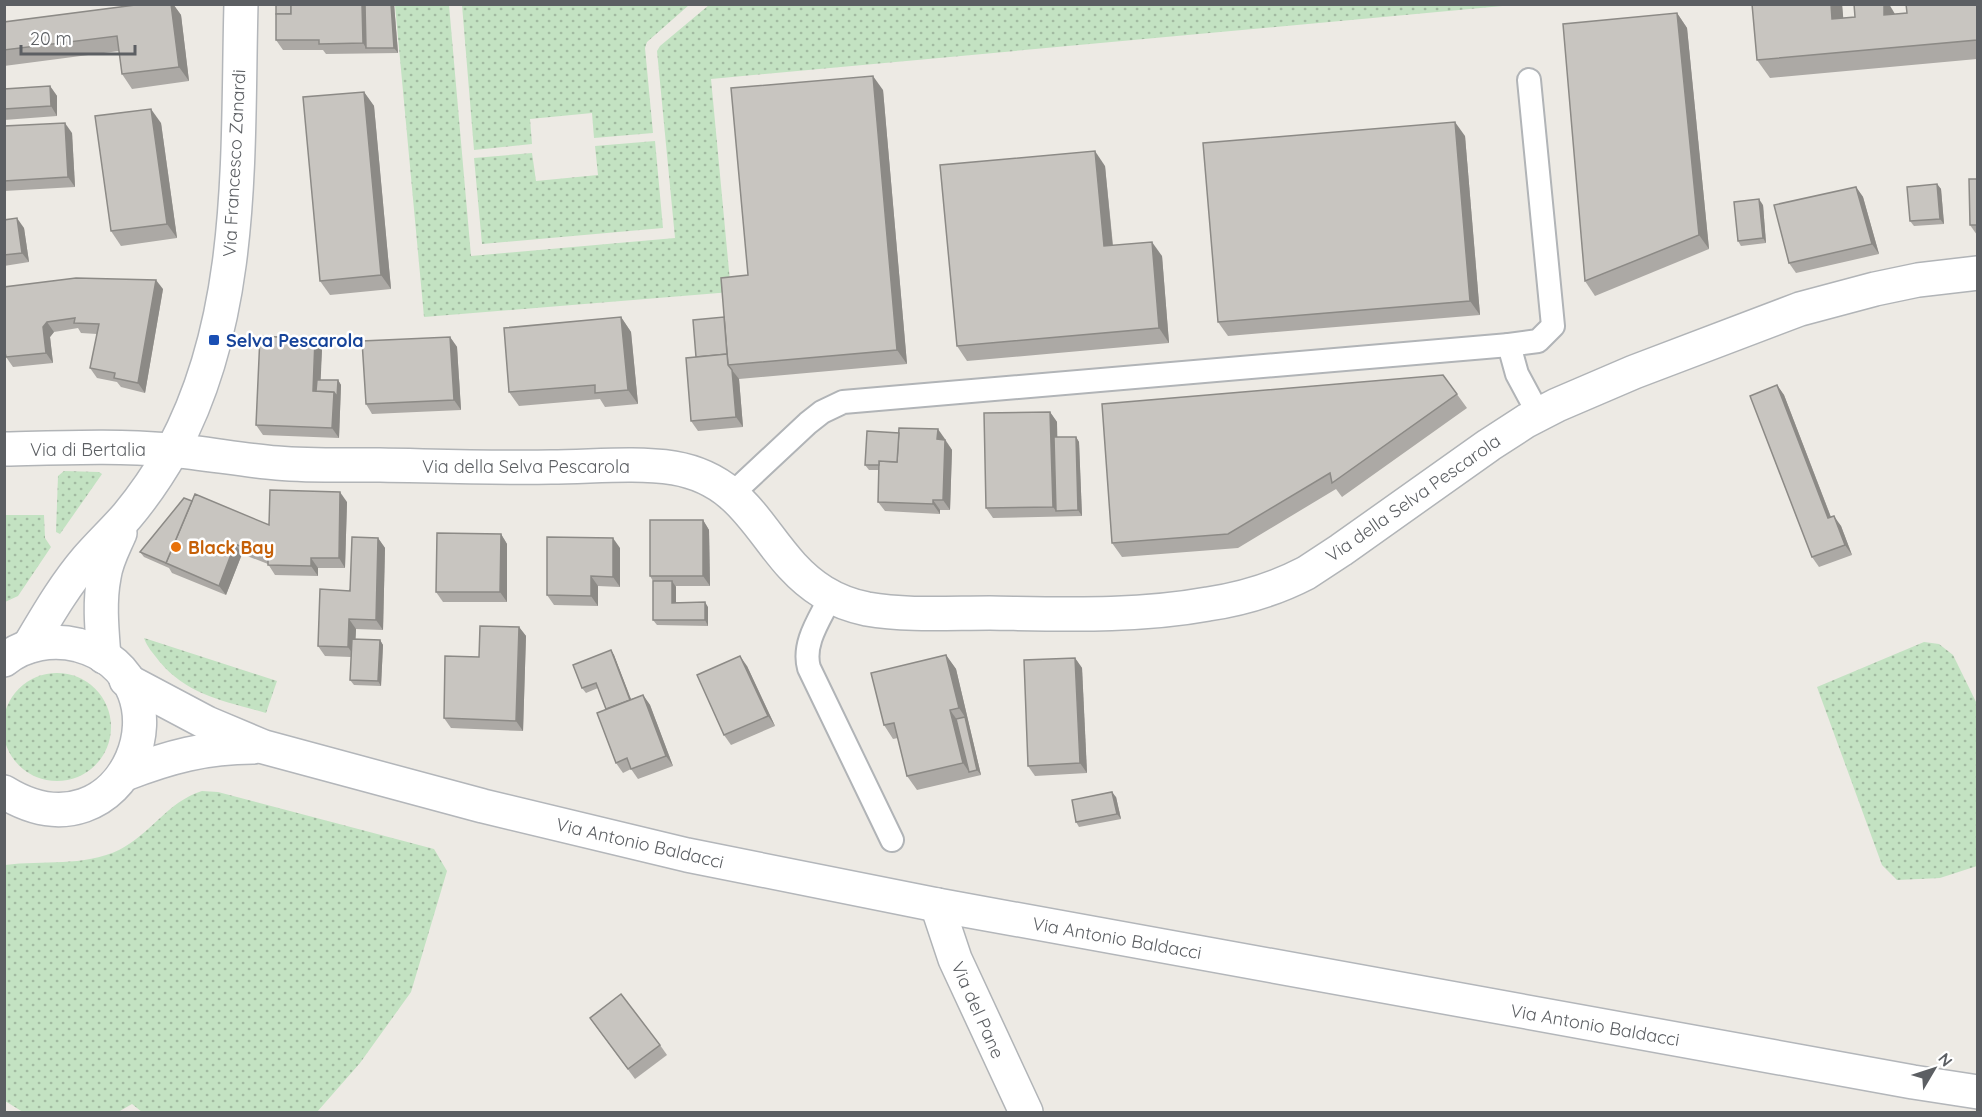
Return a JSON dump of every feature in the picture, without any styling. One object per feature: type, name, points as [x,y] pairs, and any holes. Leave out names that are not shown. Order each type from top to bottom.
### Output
[{"type":"street","name":"Via Francesco Zanardi","points":[[15,650],[73,576],[129,514],[172,450],[202,386],[225,288],[235,198],[241,4]]},
{"type":"street","name":"Via della Selva Pescarola","points":[[172,450],[281,464],[489,467],[661,466],[693,473],[732,494],[757,520],[799,573],[820,591],[850,605],[901,613],[1044,614],[1178,609],[1242,597],[1275,587],[1306,573],[1489,445],[1539,415],[1634,372],[1800,309],[1918,280],[1977,273]]},
{"type":"street","name":"Via di Bertalia","points":[[4,449],[172,450]]},
{"type":"street","name":"Via Francesco Zanardi","points":[[104,657],[102,622],[104,577],[112,550],[129,514]]},
{"type":"street","points":[[4,792],[19,811],[51,810],[84,805],[100,797],[125,774],[136,750],[140,724],[138,707],[126,680],[104,657],[87,648],[68,643],[49,642],[15,650]]},
{"type":"street","name":"Via Antonio Baldacci","points":[[126,680],[207,723],[264,747],[587,832],[784,875],[937,905],[1877,1076],[1977,1092]]},
{"type":"street","name":"Via Antonio Baldacci","points":[[125,774],[163,759],[204,750],[264,747]]},
{"type":"street","name":"Via del Pane","points":[[937,905],[959,969],[1026,1113]]},
{"type":"lane","points":[[732,494],[808,423],[822,412],[843,402],[1538,341],[1553,326],[1529,80]]},
{"type":"lane","points":[[1509,345],[1517,374],[1539,415]]},
{"type":"lane","points":[[831,597],[808,644],[806,659],[892,840]]},
{"type":"green space","points":[[395,5],[449,5],[471,256],[675,238],[657,51],[709,5],[1513,5],[711,79],[731,292],[424,317]]},
{"type":"green space","points":[[462,5],[689,5],[647,42],[645,48],[653,133],[594,138],[592,113],[530,119],[532,144],[474,150]]},
{"type":"green space","points":[[655,141],[663,228],[482,244],[474,158],[532,153],[536,181],[598,175],[595,146]]},
{"type":"green space","points":[[64,471],[102,474],[60,534],[56,532],[58,476]]},
{"type":"green space","points":[[5,515],[44,515],[45,538],[51,547],[18,596],[5,602]]},
{"type":"green space","points":[[144,638],[277,681],[266,713],[222,701],[195,690],[170,673],[148,647]]},
{"type":"green space","points":[[1924,642],[1939,644],[1953,655],[1977,704],[1977,866],[1940,878],[1897,880],[1882,865],[1817,687]]},
{"type":"green space","points":[[57,673],[78,677],[95,689],[107,706],[111,727],[107,748],[95,765],[78,777],[57,781],[36,777],[19,765],[7,748],[3,727],[7,706],[19,689],[36,677]]},
{"type":"green space","points":[[202,791],[218,792],[434,849],[447,871],[411,992],[360,1063],[317,1112],[142,1112],[132,1104],[118,1112],[23,1112],[5,1101],[5,865],[77,861],[119,850],[141,836],[169,810]]},
{"type":"building","points":[[143,4],[171,4],[179,67],[122,74],[117,36],[4,50],[4,22]]},
{"type":"building","points":[[276,4],[291,4],[291,14],[276,14]]},
{"type":"building","points":[[291,4],[362,4],[363,43],[319,44],[319,40],[276,40],[276,14],[291,14]]},
{"type":"building","points":[[365,4],[391,4],[394,48],[366,48]]},
{"type":"building","points":[[1752,4],[1831,4],[1832,19],[1855,17],[1854,4],[1884,4],[1884,15],[1907,13],[1906,4],[1977,4],[1977,40],[1757,60]]},
{"type":"building","points":[[1677,13],[1699,235],[1585,281],[1563,24]]},
{"type":"building","points":[[873,76],[897,350],[728,365],[721,278],[748,275],[731,88]]},
{"type":"building","points":[[50,86],[51,106],[4,109],[4,89]]},
{"type":"building","points":[[364,92],[381,275],[320,281],[303,97]]},
{"type":"building","points":[[151,109],[167,224],[111,231],[95,116]]},
{"type":"building","points":[[1455,122],[1470,301],[1218,322],[1203,143]]},
{"type":"building","points":[[65,123],[68,177],[4,181],[4,126]]},
{"type":"building","points":[[1095,151],[1104,246],[1152,242],[1159,328],[957,346],[940,165]]},
{"type":"building","points":[[1969,179],[1977,179],[1977,225],[1970,225]]},
{"type":"building","points":[[1937,184],[1940,219],[1910,221],[1907,187]]},
{"type":"building","points":[[1856,187],[1872,244],[1789,263],[1774,205]]},
{"type":"building","points":[[1759,199],[1763,238],[1738,241],[1734,202]]},
{"type":"building","points":[[17,218],[22,253],[4,255],[4,220]]},
{"type":"building","points":[[76,278],[156,280],[138,383],[114,378],[115,373],[90,368],[99,324],[74,323],[75,318],[47,322],[43,327],[46,353],[6,357],[4,287]]},
{"type":"building","points":[[621,317],[628,390],[595,393],[595,385],[509,392],[504,328]]},
{"type":"building","points":[[724,317],[727,354],[696,357],[693,320]]},
{"type":"building","points":[[260,336],[315,339],[313,391],[334,392],[332,428],[256,425]]},
{"type":"building","points":[[450,337],[454,400],[366,404],[362,341]]},
{"type":"building","points":[[727,354],[728,365],[732,370],[736,417],[691,421],[686,358]]},
{"type":"building","points":[[1443,375],[1457,394],[1332,483],[1330,473],[1228,534],[1112,543],[1102,404]]},
{"type":"building","points":[[317,380],[338,380],[337,397],[334,392],[316,391]]},
{"type":"building","points":[[1777,385],[1828,518],[1834,516],[1845,545],[1812,557],[1750,396]]},
{"type":"building","points":[[1050,412],[1053,507],[986,508],[984,413]]},
{"type":"building","points":[[899,428],[938,429],[937,439],[945,440],[943,500],[933,500],[933,504],[878,502],[879,461],[897,462]]},
{"type":"building","points":[[867,431],[899,433],[897,462],[879,461],[879,465],[865,465]]},
{"type":"building","points":[[1054,437],[1076,437],[1078,510],[1056,511]]},
{"type":"building","points":[[270,490],[340,492],[339,558],[311,558],[311,566],[268,565],[268,557],[235,544],[219,586],[166,563],[195,494],[269,525]]},
{"type":"building","points":[[184,498],[192,501],[166,563],[140,552]]},
{"type":"building","points":[[650,520],[703,520],[703,576],[650,576]]},
{"type":"building","points":[[437,533],[501,534],[500,592],[436,592]]},
{"type":"building","points":[[352,537],[378,538],[376,620],[349,619],[348,647],[318,646],[320,589],[350,591]]},
{"type":"building","points":[[547,537],[613,538],[613,577],[591,576],[591,596],[547,595]]},
{"type":"building","points":[[653,581],[672,581],[672,603],[705,602],[705,620],[653,620]]},
{"type":"building","points":[[480,626],[519,627],[516,721],[444,718],[445,656],[479,657]]},
{"type":"building","points":[[352,639],[380,640],[378,681],[350,680]]},
{"type":"building","points":[[611,650],[630,700],[606,709],[596,683],[582,688],[573,665]]},
{"type":"building","points":[[946,655],[959,708],[950,710],[963,763],[907,776],[894,723],[884,725],[871,673]]},
{"type":"building","points":[[740,656],[768,716],[724,735],[697,675]]},
{"type":"building","points":[[1075,658],[1080,763],[1028,766],[1024,660]]},
{"type":"building","points":[[643,695],[666,756],[631,769],[627,758],[616,763],[597,713]]},
{"type":"building","points":[[965,717],[977,770],[969,772],[956,719]]},
{"type":"building","points":[[1112,792],[1117,814],[1076,822],[1072,800]]},
{"type":"building","points":[[621,994],[660,1045],[628,1069],[590,1018]]},
{"type":"place","name":"Selva Pescarola","points":[[214,340]]},
{"type":"place","name":"Black Bay","points":[[176,547]]}]
